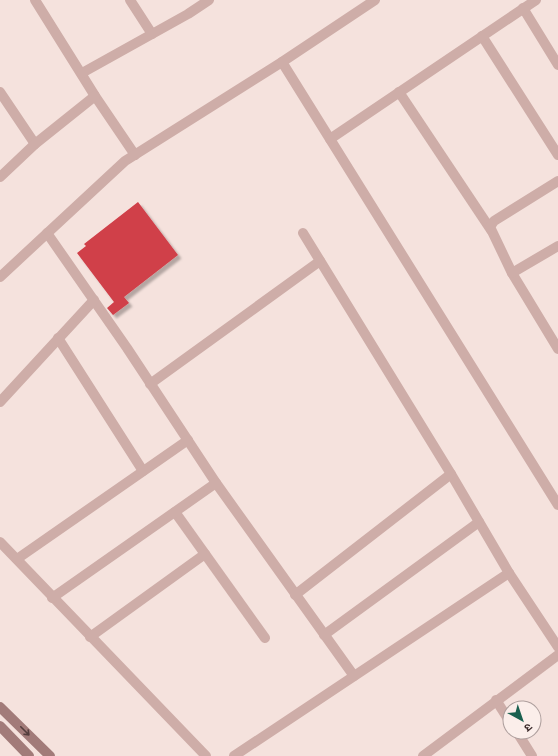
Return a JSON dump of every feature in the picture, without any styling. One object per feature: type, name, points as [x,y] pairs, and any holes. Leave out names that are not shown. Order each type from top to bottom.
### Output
[{"type":"street","points":[[35,0],[82,73],[94,96],[135,155]]},
{"type":"street","points":[[130,0],[152,34]]},
{"type":"street","points":[[82,73],[210,0]]},
{"type":"street","points":[[0,278],[125,161],[282,62],[375,0]]},
{"type":"street","points":[[330,139],[536,0]]},
{"type":"street","points":[[523,8],[558,65]]},
{"type":"street","points":[[482,36],[558,155]]},
{"type":"street","points":[[282,62],[558,505]]},
{"type":"street","points":[[0,92],[35,144]]},
{"type":"street","points":[[399,92],[491,230],[512,273],[558,349]]},
{"type":"street","points":[[0,177],[35,144],[94,96]]},
{"type":"street","points":[[491,230],[490,227],[494,222],[558,182]]},
{"type":"street","points":[[47,233],[94,300],[216,484],[354,676]]},
{"type":"street","points":[[303,233],[451,474],[509,573],[558,647]]},
{"type":"street","points":[[512,273],[558,246]]},
{"type":"street","points":[[150,384],[320,261]]},
{"type":"street","points":[[0,402],[94,300]]},
{"type":"street","points":[[58,338],[143,471]]},
{"type":"street","points":[[17,559],[188,440]]},
{"type":"street","points":[[295,595],[451,474]]},
{"type":"street","points":[[52,598],[216,484]]},
{"type":"street","points":[[175,512],[265,638]]},
{"type":"street","points":[[324,634],[480,522]]},
{"type":"street","points":[[0,542],[52,598],[206,756]]},
{"type":"street","points":[[90,637],[205,554]]},
{"type":"street","points":[[234,756],[509,573]]},
{"type":"street","points":[[423,756],[558,655]]},
{"type":"street","points":[[496,700],[502,709]]},
{"type":"street","points":[[0,707],[50,756]]},
{"type":"street","points":[[0,726],[30,756]]},
{"type":"street","points":[[522,740],[532,756]]},
{"type":"building","points":[[138,202],[178,255],[124,297],[129,303],[113,315],[107,308],[114,302],[77,253],[86,246],[84,244]]}]
